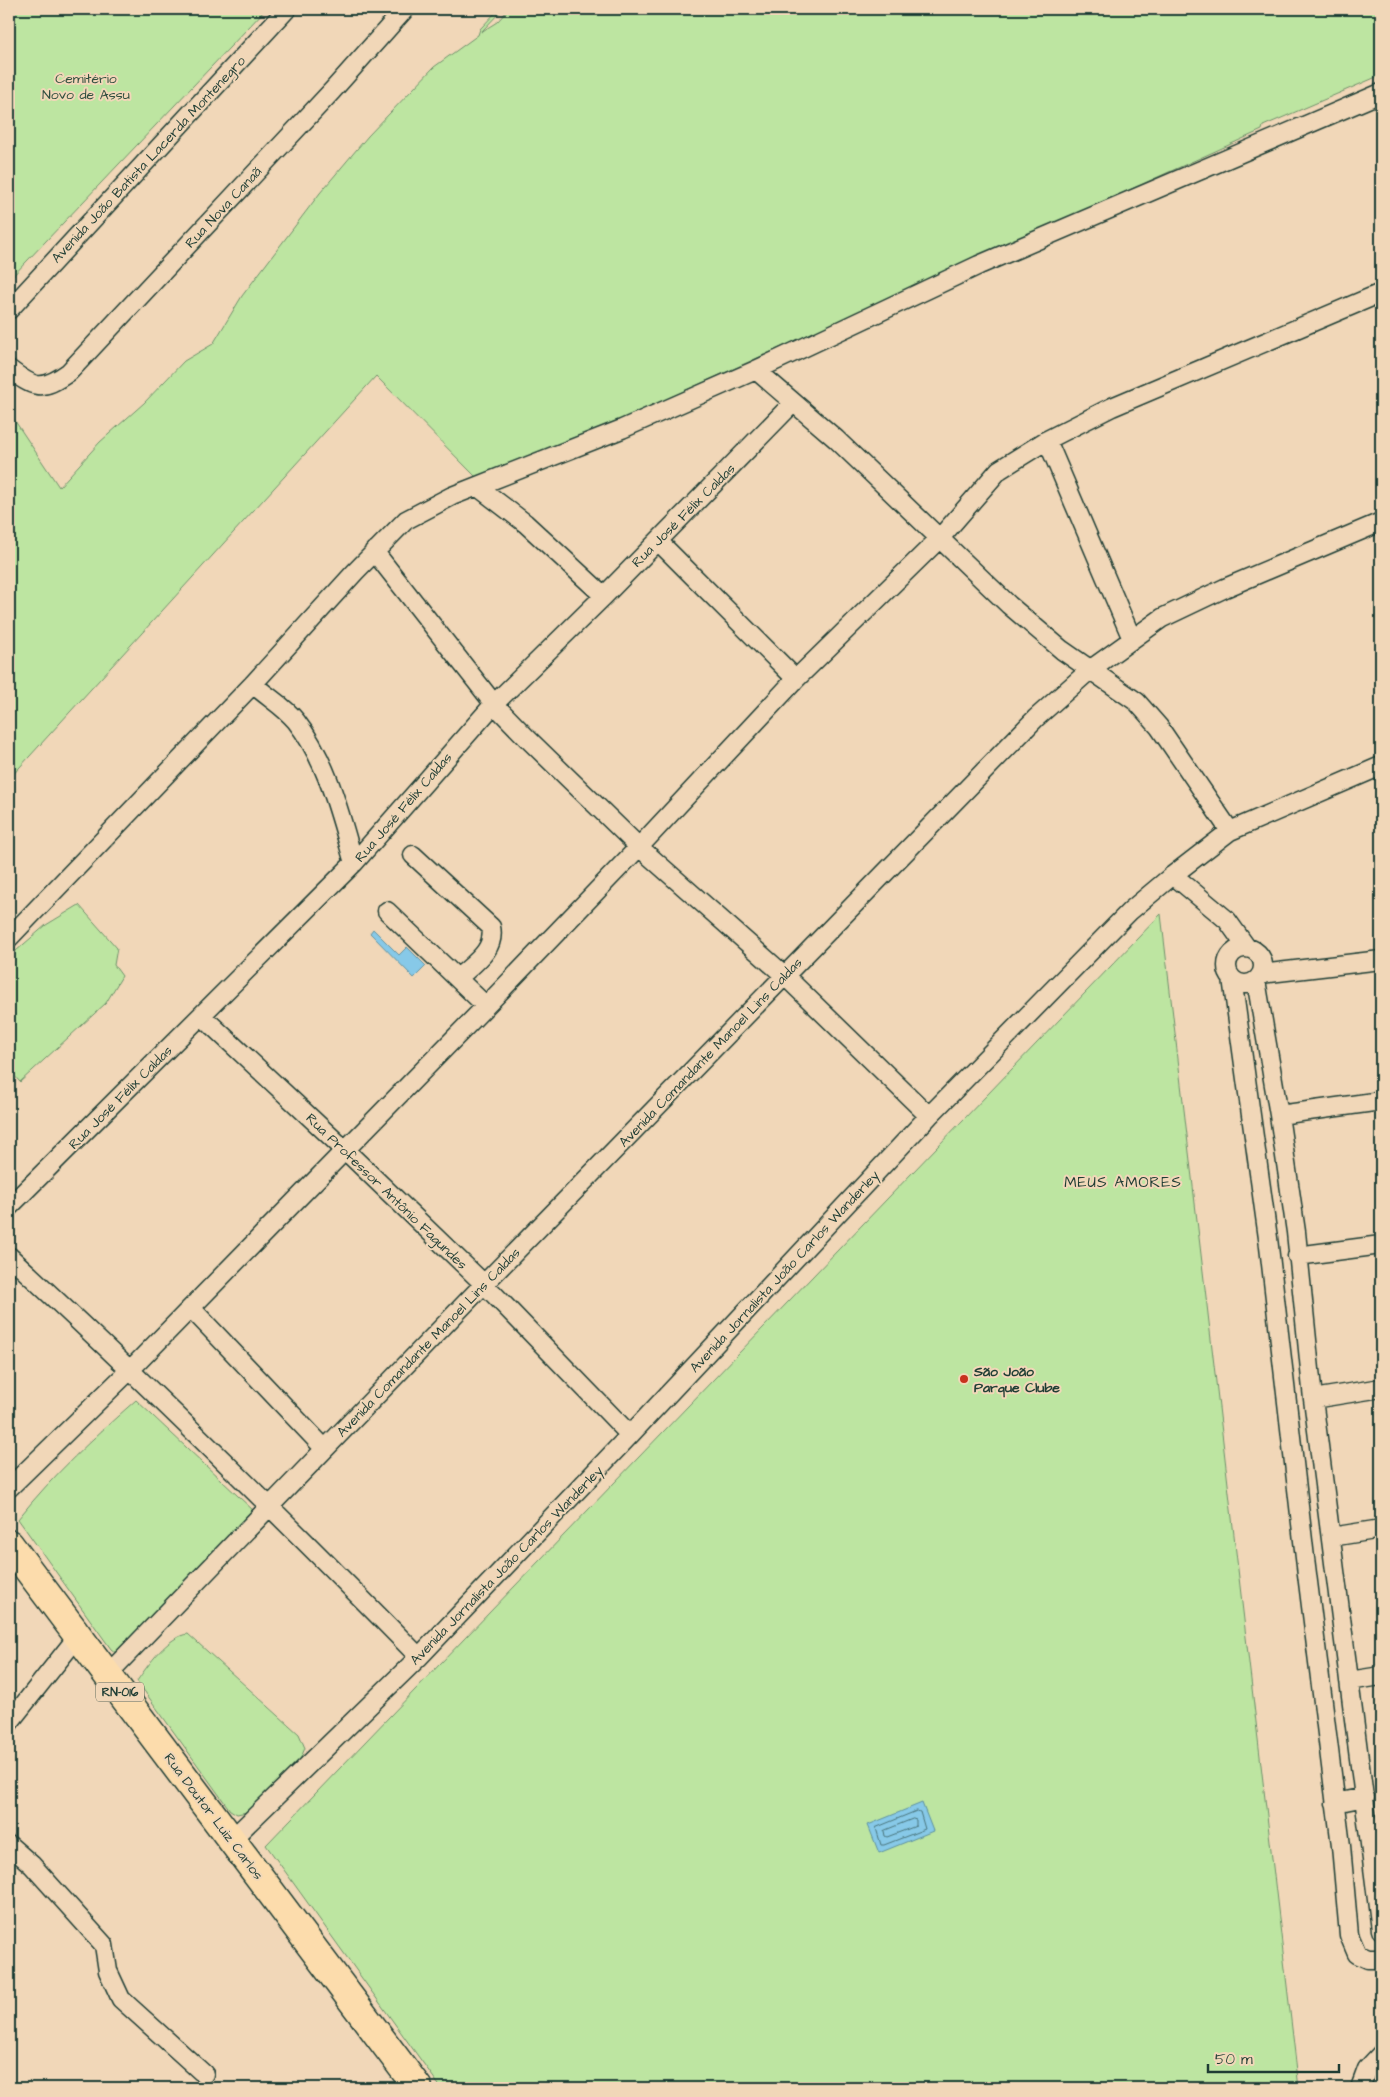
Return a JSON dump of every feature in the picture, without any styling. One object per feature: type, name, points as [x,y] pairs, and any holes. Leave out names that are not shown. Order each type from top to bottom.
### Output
[{"type":"main road","name":"Rua Doutor Luiz Carlos","points":[[9,1544],[418,2088]]},
{"type":"street","name":"Avenida João Batista Lacerda Montenegro","points":[[9,310],[287,9]]},
{"type":"street","name":"Rua Nova Canaã","points":[[9,369],[29,384],[45,385],[57,380],[68,372],[332,91],[405,9]]},
{"type":"street","points":[[9,938],[253,684],[374,551],[406,520],[434,504],[622,429],[756,370],[978,265],[1381,92]]},
{"type":"street","points":[[9,1488],[131,1370],[346,1150],[639,847],[796,679],[940,538],[999,470],[1047,440],[1112,407],[1381,293]]},
{"type":"street","points":[[756,370],[793,404],[836,439],[1022,616],[1062,650],[1137,702],[1159,727],[1230,831]]},
{"type":"street","name":"Rua José Félix Caldas","points":[[9,1207],[354,864],[494,704],[604,596],[793,404]]},
{"type":"street","points":[[1047,440],[1132,639]]},
{"type":"street","points":[[478,487],[525,523],[604,596]]},
{"type":"street","name":"Avenida Comandante Manoel Lins Caldas","points":[[107,1675],[484,1284],[1036,718],[1091,669],[1162,618],[1225,588],[1381,522]]},
{"type":"street","points":[[658,541],[796,679]]},
{"type":"street","points":[[374,551],[494,704],[527,738],[639,847],[784,976],[929,1116]]},
{"type":"street","points":[[253,684],[281,705],[296,720],[309,739],[330,784],[354,864]]},
{"type":"street","name":"Avenida Jornalista João Carlos Wanderley","points":[[232,1839],[419,1657],[929,1116],[1130,912],[1173,875],[1230,831],[1381,766]]},
{"type":"street","points":[[412,855],[491,927],[493,936],[490,948],[458,978]]},
{"type":"street","points":[[1173,875],[1227,920],[1247,948]]},
{"type":"street","points":[[387,911],[486,1006]]},
{"type":"street","points":[[1381,1930],[1371,1844],[1375,1819],[1365,1797],[1349,1681],[1313,1399],[1296,1232],[1259,977],[1263,968],[1259,954],[1247,948],[1240,948],[1229,957],[1228,971],[1232,978],[1268,1238],[1302,1524],[1304,1558],[1341,1846],[1349,1935],[1357,1954],[1368,1959],[1381,1959]]},
{"type":"street","points":[[1232,978],[1244,983],[1259,977],[1381,960]]},
{"type":"street","name":"Rua Professor Antônio Fagundes","points":[[202,1016],[346,1150],[484,1284],[630,1435]]},
{"type":"street","points":[[1279,1116],[1381,1101]]},
{"type":"street","points":[[1268,1238],[1296,1232]]},
{"type":"street","points":[[1298,1256],[1381,1244]]},
{"type":"street","points":[[9,1256],[131,1370],[271,1506],[419,1657]]},
{"type":"street","points":[[1272,1280],[1300,1279]]},
{"type":"street","points":[[191,1308],[325,1449]]},
{"type":"street","points":[[1313,1399],[1381,1388]]},
{"type":"street","points":[[1302,1524],[1329,1519]]},
{"type":"street","points":[[1331,1537],[1381,1529]]},
{"type":"street","points":[[1304,1558],[1333,1556]]},
{"type":"street","points":[[9,1722],[78,1636]]},
{"type":"street","points":[[1349,1681],[1381,1676]]},
{"type":"street","points":[[1335,1803],[1365,1797]]},
{"type":"street","points":[[1341,1846],[1371,1844]]},
{"type":"street","points":[[9,1845],[32,1865],[104,1945],[108,1971],[122,1999],[204,2074]]},
{"type":"street","points":[[1360,2088],[1367,2069],[1381,2054]]},
{"type":"green space","name":"Cemitério Novo de Assu","points":[[9,9],[266,9],[9,280]]},
{"type":"green space","points":[[499,9],[503,9],[481,32],[497,22],[509,9],[1381,9],[1381,75],[1263,126],[1262,130],[556,449],[476,477],[376,376],[9,779],[9,412],[59,487],[100,442],[144,403],[184,361],[213,344],[242,296],[320,193],[368,136],[434,67],[478,35],[480,29]]},
{"type":"green space","points":[[79,905],[117,948],[114,965],[122,976],[106,1003],[20,1082],[9,1070],[9,957],[46,925]]},
{"type":"green space","name":"São João Parque Clube","points":[[1161,914],[1299,2088],[441,2088],[266,1845]]},
{"type":"green space","points":[[136,1400],[255,1512],[117,1654],[111,1649],[18,1519],[74,1457]]},
{"type":"green space","points":[[188,1634],[299,1734],[305,1748],[297,1767],[247,1812],[237,1814],[230,1810],[137,1681],[159,1652],[173,1640]]},
{"type":"water","points":[[373,929],[399,955],[407,947],[426,966],[414,978],[370,933]]},
{"type":"water","points":[[922,1803],[933,1831],[879,1853],[868,1825]]},
{"type":"building","points":[[1381,816],[1381,855],[1377,817]]},
{"type":"place","name":"São João Parque Clube","points":[[964,1379]]},
{"type":"district","name":"MEUS AMORES","points":[[1123,1182]]}]
